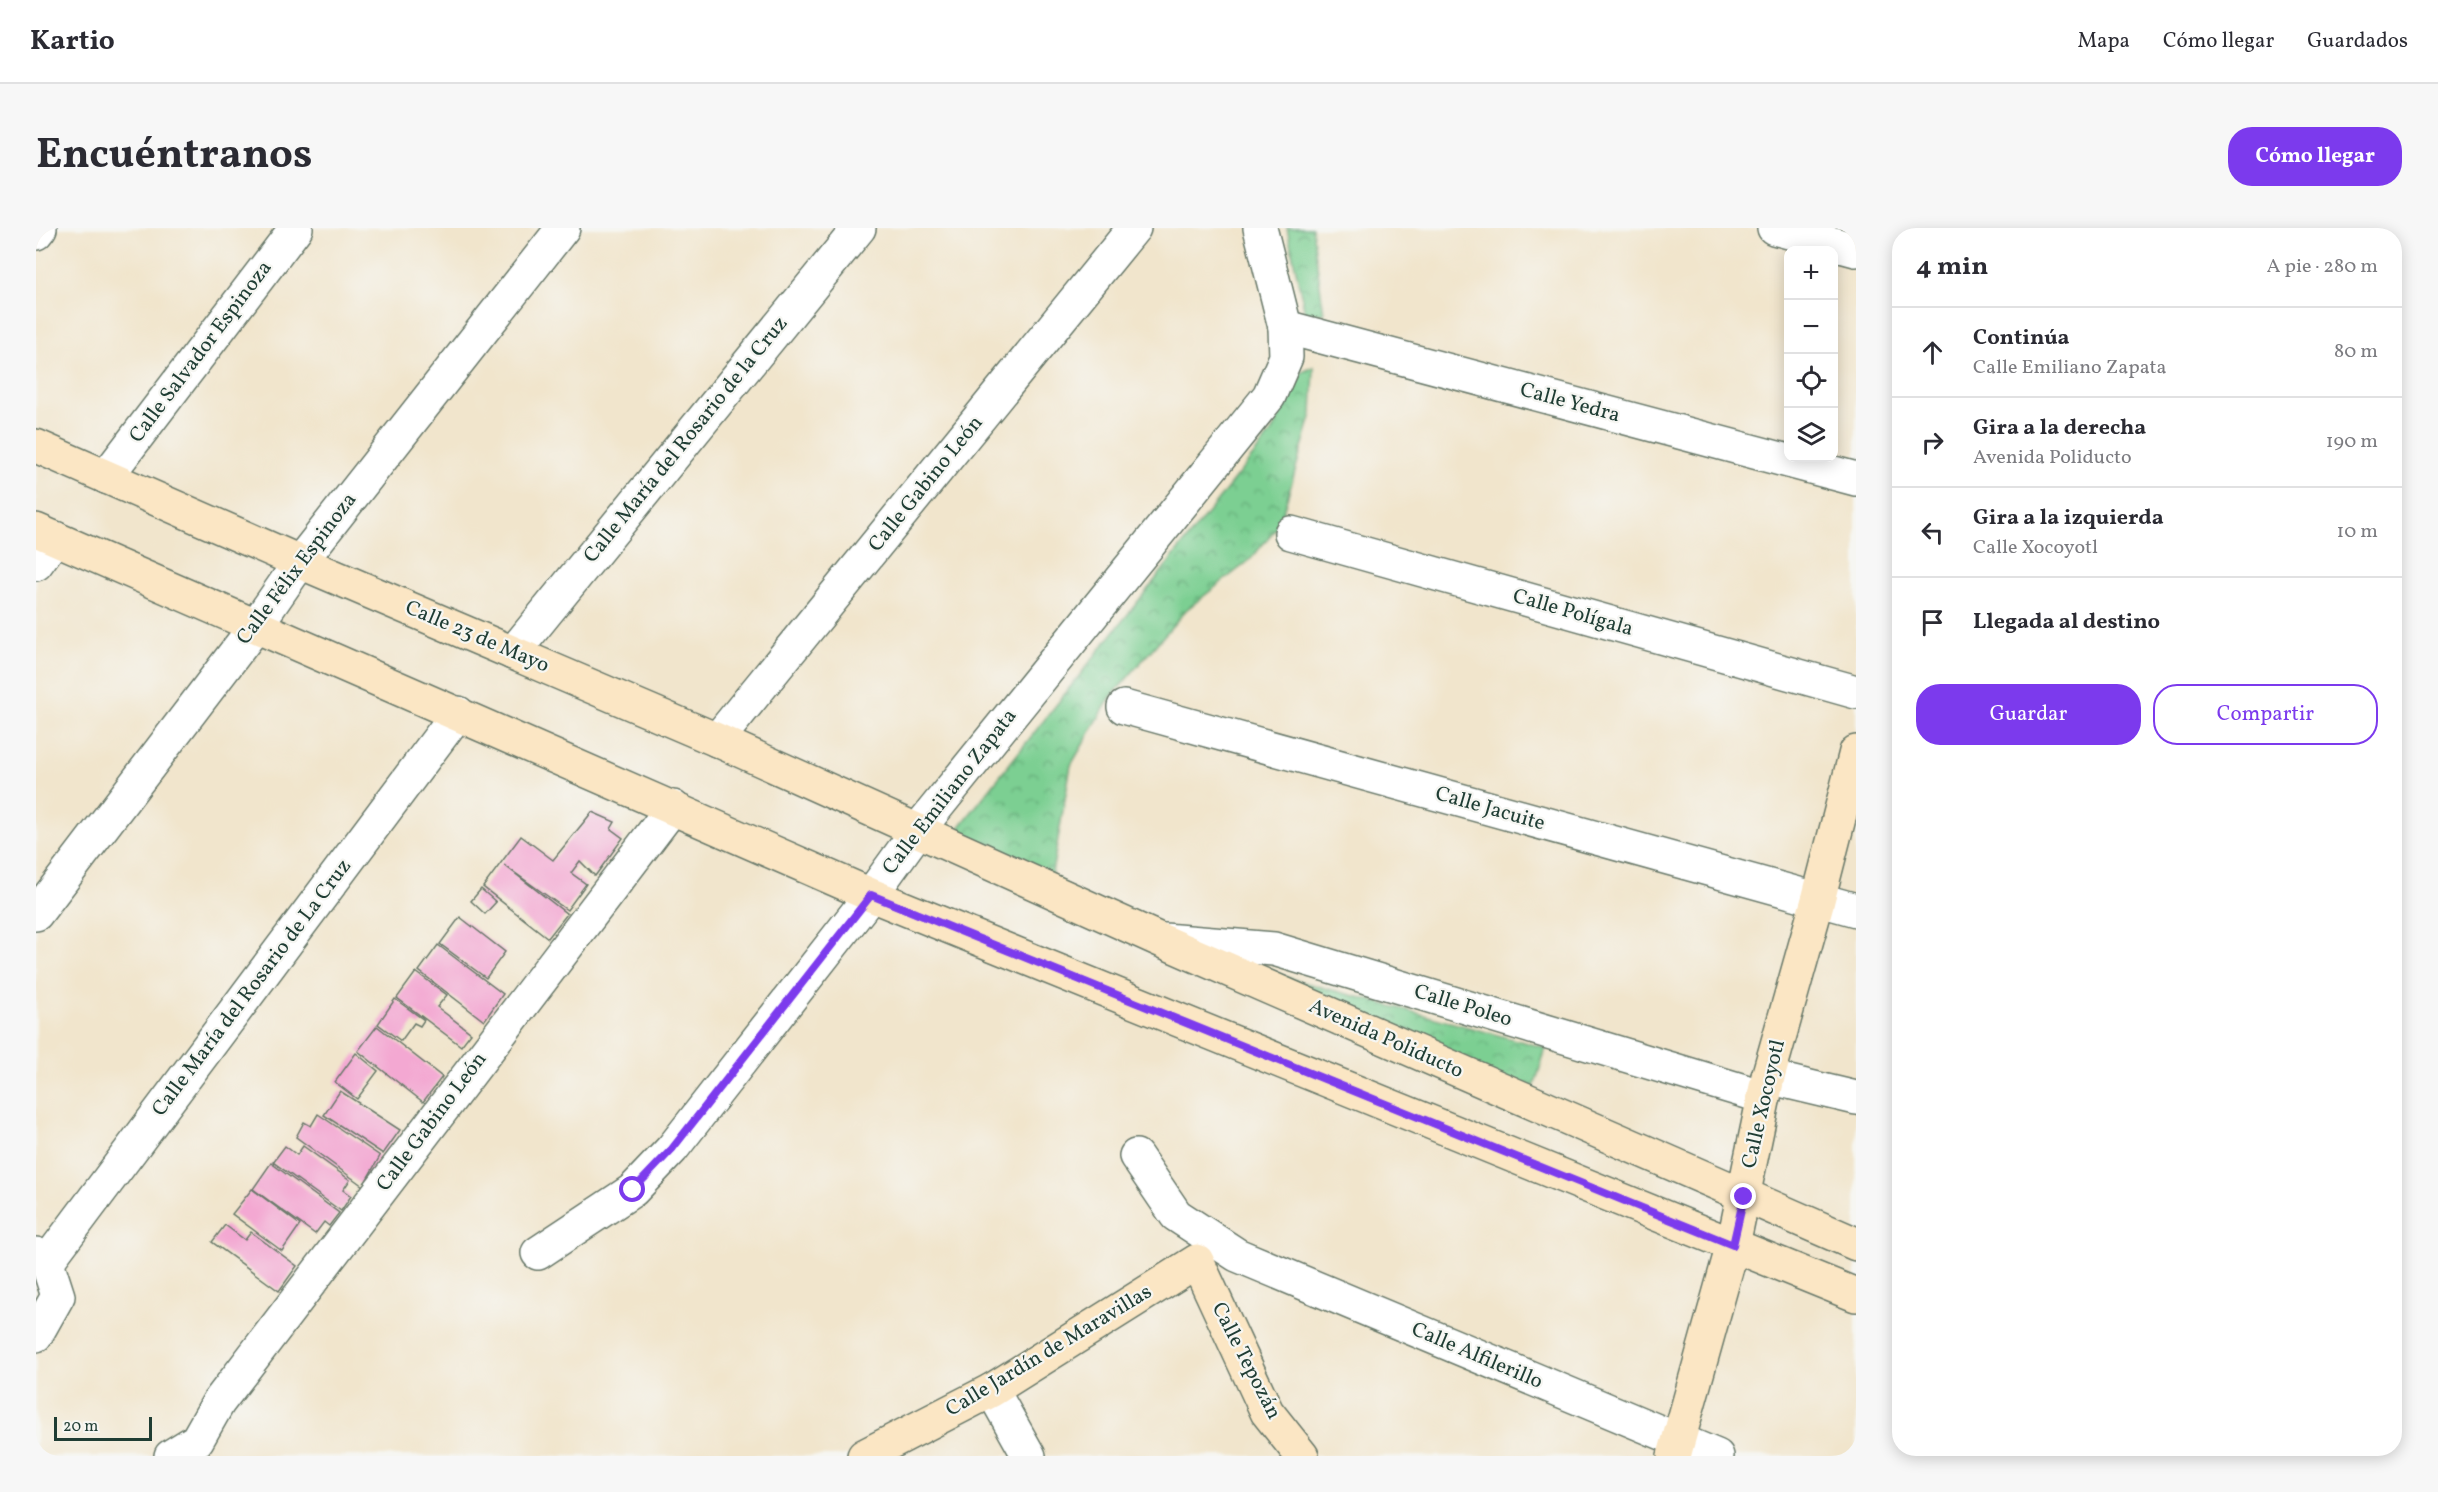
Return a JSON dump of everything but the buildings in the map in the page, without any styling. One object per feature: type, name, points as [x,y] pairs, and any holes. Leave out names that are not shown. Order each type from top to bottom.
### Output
[{"type":"street","points":[[36,233],[40,228]]},
{"type":"street","name":"Calle Salvador Espinoza","points":[[106,477],[296,228]]},
{"type":"street","name":"Calle Félix Espinoza","points":[[36,914],[255,627],[300,562],[563,228]]},
{"type":"street","name":"Calle María del Rosario de la Cruz","points":[[513,653],[860,228]]},
{"type":"street","name":"Calle Gabino León","points":[[717,740],[1134,228]]},
{"type":"street","points":[[1260,228],[1285,342]]},
{"type":"street","points":[[1774,228],[1856,250]]},
{"type":"street","name":"Calle Yedra","points":[[1285,342],[1856,479]]},
{"type":"street","name":"Calle Emiliano Zapata","points":[[538,1253],[633,1190],[672,1149],[871,895],[918,830],[1269,396],[1285,342]]},
{"type":"street","name":"Calle 23 de Mayo","points":[[36,446],[300,562],[717,740],[918,830]]},
{"type":"street","name":"Calle Polígala","points":[[1290,533],[1856,692]]},
{"type":"street","points":[[36,564],[46,534],[871,895],[1856,1295]]},
{"type":"street","name":"Calle Jacuite","points":[[1124,707],[1856,910]]},
{"type":"street","name":"Calle María del Rosario de La Cruz","points":[[41,1258],[458,713]]},
{"type":"street","name":"Calle Xocoyotl","points":[[1676,1448],[1733,1245],[1766,1087],[1856,752]]},
{"type":"street","name":"Calle Gabino León","points":[[184,1448],[673,807]]},
{"type":"street","name":"Avenida Poliducto","points":[[918,830],[1158,939],[1856,1244]]},
{"type":"street","name":"Calle Poleo","points":[[1158,939],[1274,949],[1766,1087],[1856,1098]]},
{"type":"street","points":[[1136,1156],[1176,1215],[1237,1256]]},
{"type":"street","name":"Calle Jardín de Maravillas","points":[[864,1456],[992,1390],[1197,1261],[1237,1256]]},
{"type":"street","name":"Calle Alfilerillo","points":[[1237,1256],[1676,1448],[1717,1456]]},
{"type":"street","points":[[36,1335],[58,1296],[41,1258]]},
{"type":"street","name":"Calle Tepozán","points":[[1197,1261],[1267,1412],[1302,1456]]},
{"type":"street","points":[[992,1390],[1029,1456]]},
{"type":"green space","points":[[1287,228],[1312,228],[1324,314],[1305,313]]},
{"type":"green space","points":[[1314,367],[1312,414],[1279,525],[1250,560],[1186,610],[1110,698],[1071,765],[1050,884],[951,838],[1271,433],[1302,372]]},
{"type":"green space","points":[[1229,962],[1546,1048],[1532,1094]]},
{"type":"route","points":[[633,1190],[672,1149],[871,895],[1733,1245],[1744,1197]]}]
